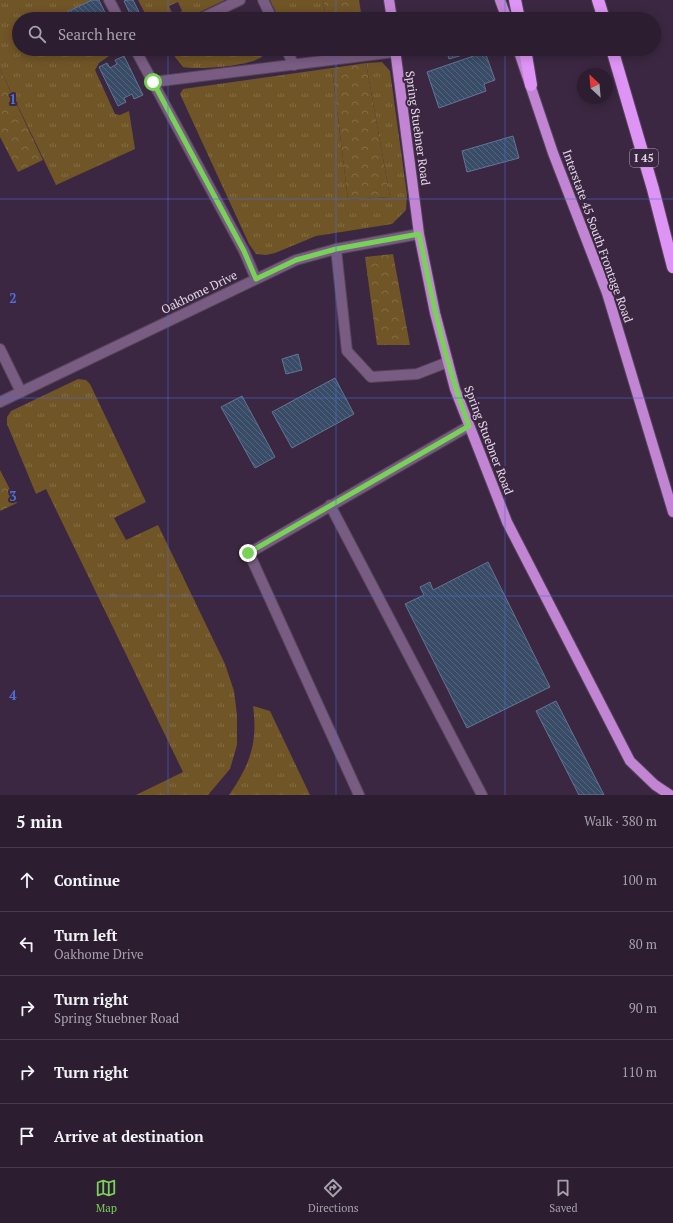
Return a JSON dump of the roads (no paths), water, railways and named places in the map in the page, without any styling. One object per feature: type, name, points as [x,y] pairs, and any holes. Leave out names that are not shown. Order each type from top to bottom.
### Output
[{"type":"highway","points":[[515,0],[518,12]]},
{"type":"highway","points":[[598,0],[602,12]]},
{"type":"highway","points":[[526,56],[531,85]]},
{"type":"highway","name":"I 45","points":[[614,56],[653,189],[673,267]]},
{"type":"main road","points":[[390,0],[391,12]]},
{"type":"main road","points":[[500,0],[504,12]]},
{"type":"main road","name":"Spring Stuebner Road","points":[[396,56],[419,234],[435,313],[455,389],[507,522],[630,760],[655,785],[670,795]]},
{"type":"main road","name":"Interstate 45 South Frontage Road","points":[[521,56],[553,153],[608,294],[673,512]]},
{"type":"street","points":[[109,0],[115,12]]},
{"type":"street","points":[[215,12],[240,0]]},
{"type":"street","points":[[263,0],[269,12]]},
{"type":"street","points":[[140,56],[244,251],[256,279]]},
{"type":"street","points":[[290,56],[294,65]]},
{"type":"street","points":[[153,82],[355,56]]},
{"type":"street","name":"Oakhome Drive","points":[[0,402],[296,260],[336,249],[419,234]]},
{"type":"street","points":[[336,249],[347,351],[371,377],[418,374],[448,362]]},
{"type":"street","points":[[0,349],[21,392]]},
{"type":"street","points":[[359,795],[248,553],[469,426]]},
{"type":"street","points":[[330,505],[482,795]]}]
